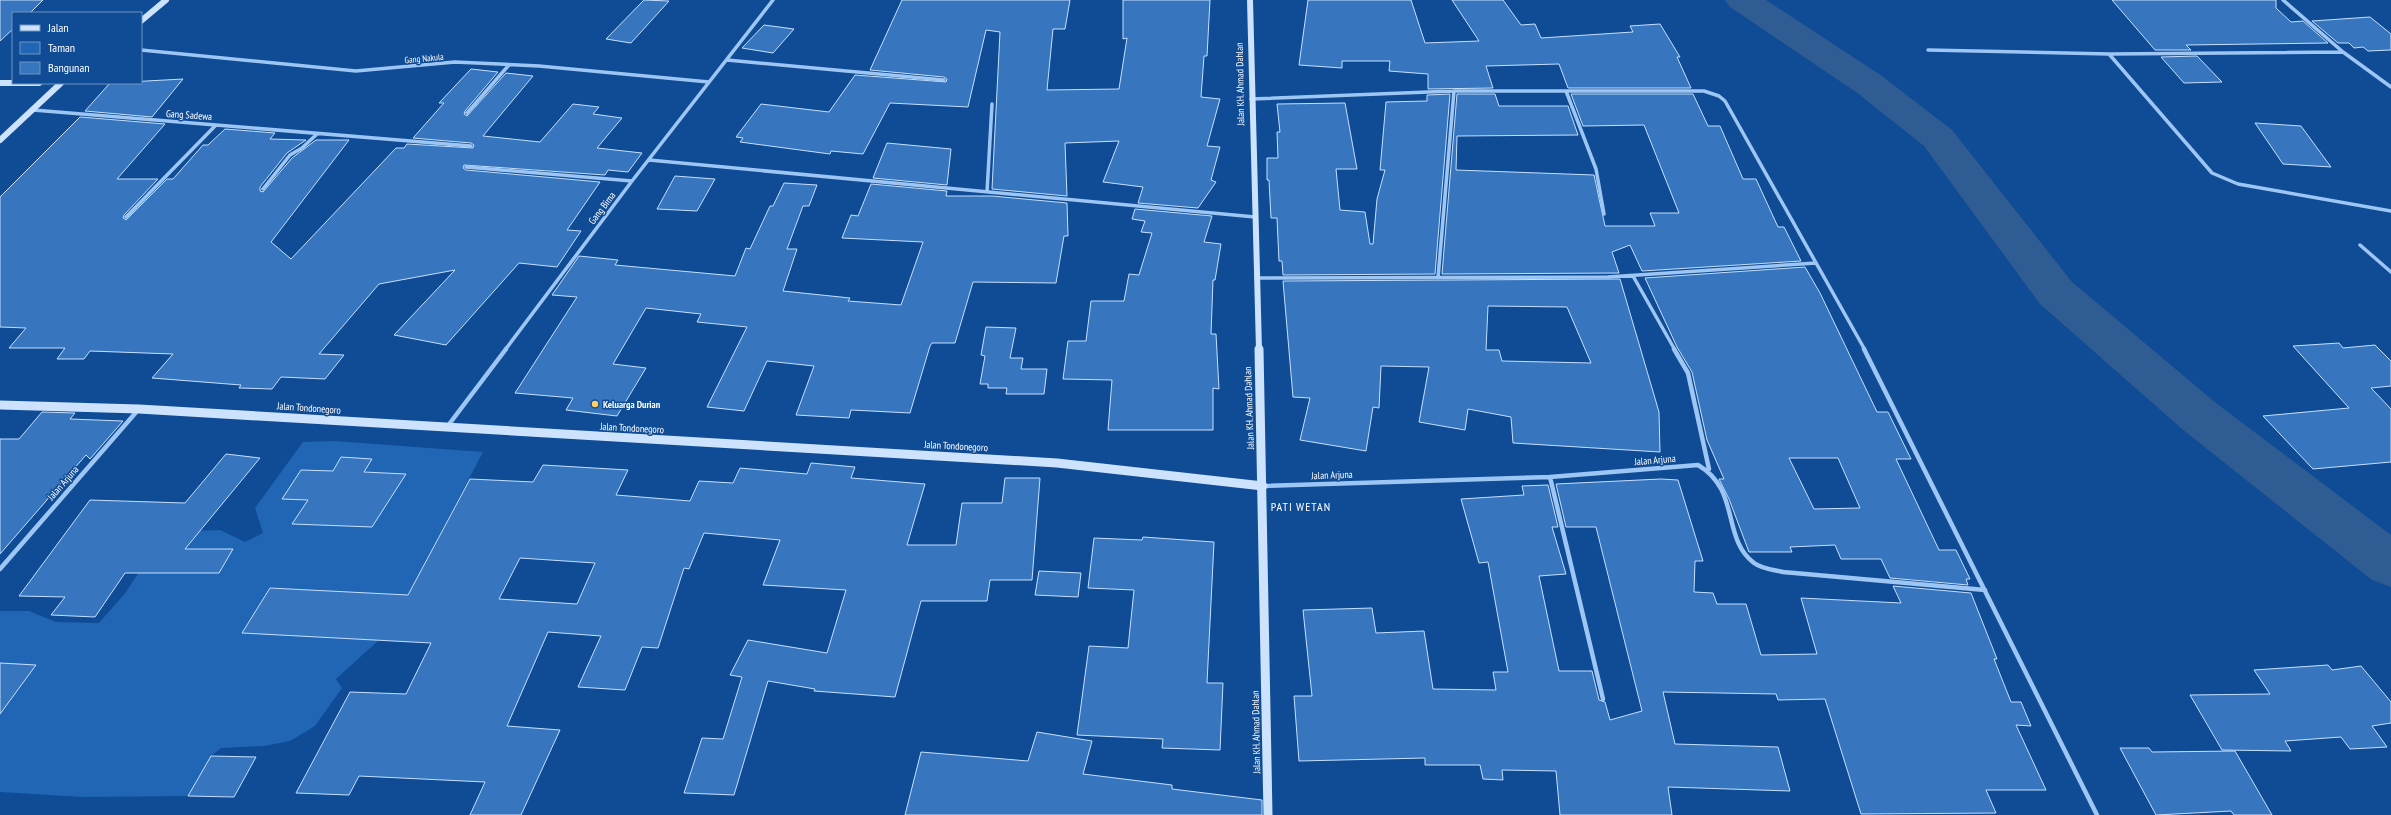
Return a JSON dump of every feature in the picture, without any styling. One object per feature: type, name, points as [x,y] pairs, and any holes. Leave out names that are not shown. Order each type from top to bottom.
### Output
[{"type":"street","points":[[142,20],[166,0]]},
{"type":"street","name":"Gang Bima","points":[[446,428],[632,181],[773,0]]},
{"type":"street","name":"Jalan KH. Ahmad Dahlan","points":[[1250,0],[1251,99],[1262,486],[1268,815]]},
{"type":"street","points":[[2283,0],[2343,52],[2391,88]]},
{"type":"street","name":"Gang Nakula","points":[[142,50],[356,71],[455,62],[509,65],[709,82]]},
{"type":"street","points":[[1928,50],[2109,54],[2343,52]]},
{"type":"street","points":[[2109,54],[2212,173],[2238,184],[2391,211]]},
{"type":"street","points":[[727,60],[944,80]]},
{"type":"street","points":[[467,113],[509,65]]},
{"type":"street","points":[[0,83],[12,83]]},
{"type":"street","points":[[0,140],[60,84]]},
{"type":"street","points":[[1251,99],[1454,91],[1704,91],[1719,96],[1725,101],[1860,341],[2097,815]]},
{"type":"street","points":[[1438,278],[1454,91]]},
{"type":"street","points":[[1566,91],[1596,169],[1604,214]]},
{"type":"street","points":[[987,192],[992,104]]},
{"type":"street","name":"Gang Sadewa","points":[[32,110],[216,125]]},
{"type":"street","points":[[216,125],[471,146]]},
{"type":"street","name":"Gang Sadewa","points":[[126,217],[205,134],[216,125]]},
{"type":"street","points":[[263,189],[290,155],[302,148],[317,134]]},
{"type":"street","points":[[649,160],[1255,217]]},
{"type":"street","points":[[466,167],[632,181]]},
{"type":"street","points":[[2360,245],[2391,272]]},
{"type":"street","points":[[1256,278],[1633,276],[1816,263]]},
{"type":"street","points":[[1633,276],[1688,373],[1709,469],[1722,487],[1743,551],[1754,563],[1783,572],[1985,590]]},
{"type":"street","name":"Jalan Tondonegoro","points":[[0,405],[140,409],[1057,463],[1262,486]]},
{"type":"street","name":"Jalan Arjuna","points":[[0,569],[140,409]]},
{"type":"street","name":"Jalan Arjuna","points":[[1262,486],[1550,477],[1698,465],[1709,469]]},
{"type":"street","points":[[1550,477],[1603,698]]},
{"type":"green space","points":[[334,441],[483,452],[408,595],[270,588],[242,633],[379,640],[336,679],[342,688],[315,726],[290,741],[264,746],[221,748],[211,756],[188,796],[82,797],[0,792],[0,611],[29,611],[56,622],[99,623],[126,592],[165,532],[220,530],[245,542],[263,533],[255,508],[303,442]]},
{"type":"building","points":[[0,0],[43,0],[31,12],[12,12],[12,30],[0,41]]},
{"type":"building","points":[[644,0],[669,1],[631,43],[606,39]]},
{"type":"building","points":[[902,0],[1070,0],[1065,29],[1053,29],[1047,90],[1119,89],[1127,38],[1123,39],[1123,0],[1210,0],[1207,56],[1204,56],[1201,97],[1220,99],[1207,146],[1220,147],[1211,180],[1216,182],[1198,208],[1138,203],[1143,187],[1103,182],[1119,141],[1065,143],[1067,196],[992,189],[1000,32],[986,30],[968,107],[890,103],[863,154],[831,151],[830,154],[740,142],[743,138],[736,137],[761,104],[829,112],[855,75],[946,82],[947,79],[944,77],[870,70]]},
{"type":"building","points":[[1308,0],[1411,0],[1425,43],[1479,41],[1452,0],[1503,0],[1521,25],[1535,24],[1541,38],[1633,32],[1630,26],[1660,24],[1680,57],[1677,57],[1691,88],[1568,88],[1559,64],[1486,66],[1493,88],[1428,89],[1428,74],[1389,71],[1390,61],[1342,61],[1342,68],[1299,65]]},
{"type":"building","points":[[2112,0],[2276,0],[2276,8],[2291,22],[2303,21],[2328,43],[2186,45],[2191,50],[2155,50]]},
{"type":"building","points":[[2370,17],[2391,34],[2391,50],[2368,51],[2363,47],[2354,48],[2349,43],[2338,43],[2312,21]]},
{"type":"building","points":[[764,25],[794,29],[773,53],[742,48]]},
{"type":"building","points":[[2197,56],[2222,82],[2184,83],[2161,57]]},
{"type":"building","points":[[471,69],[498,72],[465,111],[464,114],[467,116],[506,73],[533,76],[483,136],[540,142],[573,104],[599,107],[593,114],[622,118],[597,148],[642,153],[628,172],[608,170],[605,175],[464,165],[463,168],[466,170],[600,182],[567,230],[581,231],[557,267],[519,263],[446,345],[394,335],[455,270],[379,284],[319,354],[344,355],[325,379],[281,377],[272,389],[239,388],[241,385],[152,378],[173,354],[90,351],[84,359],[57,359],[65,348],[9,348],[26,328],[0,327],[0,197],[80,117],[165,124],[117,179],[158,179],[124,215],[123,218],[126,220],[167,179],[173,179],[203,145],[208,145],[225,129],[275,133],[270,139],[306,140],[287,153],[260,187],[260,191],[263,192],[292,158],[316,140],[349,140],[271,242],[291,259],[396,148],[404,148],[407,144],[473,148],[474,145],[471,143],[413,138],[444,103],[439,103]]},
{"type":"building","points":[[183,79],[152,117],[85,111],[109,84],[142,84],[142,81]]},
{"type":"building","points":[[1450,94],[1435,274],[1283,275],[1282,261],[1279,261],[1277,218],[1271,218],[1269,180],[1267,180],[1267,158],[1278,158],[1277,132],[1280,132],[1277,104],[1345,103],[1357,169],[1336,169],[1340,210],[1365,212],[1370,244],[1373,244],[1377,199],[1385,170],[1380,170],[1386,102],[1427,101],[1427,95]]},
{"type":"building","points":[[1457,94],[1495,94],[1499,106],[1568,106],[1578,135],[1457,136],[1456,170],[1594,175],[1605,226],[1655,226],[1650,213],[1679,213],[1644,125],[1583,126],[1571,94],[1693,94],[1708,126],[1720,126],[1743,179],[1756,179],[1778,227],[1784,227],[1801,261],[1642,271],[1630,245],[1612,252],[1619,273],[1442,274]]},
{"type":"building","points":[[2255,123],[2301,126],[2331,167],[2283,164]]},
{"type":"building","points":[[887,143],[951,149],[947,185],[873,178]]},
{"type":"building","points":[[675,176],[715,179],[697,211],[657,209]]},
{"type":"building","points":[[784,183],[817,185],[809,206],[803,206],[787,249],[797,249],[783,291],[850,298],[848,301],[901,305],[923,242],[842,238],[851,215],[858,216],[871,184],[947,191],[946,196],[992,196],[1067,203],[1068,236],[1064,236],[1056,283],[973,282],[955,343],[932,343],[930,346],[910,413],[851,410],[849,418],[796,415],[814,366],[767,361],[744,411],[707,407],[747,327],[697,322],[701,314],[646,308],[613,364],[646,368],[617,416],[566,410],[573,398],[515,393],[577,297],[552,295],[579,256],[618,260],[615,265],[735,276],[746,248],[750,249],[770,206],[773,206]]},
{"type":"building","points":[[1135,209],[1212,216],[1204,242],[1221,244],[1215,280],[1213,280],[1211,334],[1216,334],[1219,389],[1213,388],[1213,430],[1108,430],[1112,380],[1063,379],[1068,341],[1086,341],[1091,301],[1124,301],[1129,274],[1139,275],[1152,233],[1141,232],[1145,221],[1132,219]]},
{"type":"building","points":[[1805,267],[1820,293],[1877,412],[1888,412],[1911,459],[1896,459],[1939,550],[1956,550],[1970,579],[1966,579],[1968,585],[1890,578],[1881,559],[1841,559],[1835,545],[1790,547],[1792,552],[1749,552],[1729,499],[1719,479],[1724,479],[1707,440],[1692,372],[1677,347],[1645,278]],"holes":[[[1789,458],[1838,458],[1860,508],[1814,509]]]},
{"type":"building","points":[[1620,279],[1659,412],[1660,452],[1513,443],[1511,417],[1468,409],[1465,430],[1419,422],[1429,367],[1381,366],[1379,408],[1373,407],[1366,451],[1300,440],[1310,398],[1293,397],[1283,281]],"holes":[[[1488,306],[1567,307],[1591,363],[1502,361],[1499,350],[1486,350]]]},
{"type":"building","points":[[986,327],[1016,328],[1010,358],[1023,358],[1021,369],[1047,369],[1044,394],[1006,394],[1007,388],[988,388],[988,384],[980,384],[985,356],[981,355]]},
{"type":"building","points":[[2339,343],[2343,348],[2375,345],[2391,361],[2391,386],[2371,388],[2391,409],[2391,462],[2313,469],[2263,416],[2349,408],[2293,346]]},
{"type":"building","points":[[42,412],[75,413],[70,419],[123,421],[90,459],[86,455],[0,554],[0,439],[19,439]]},
{"type":"building","points":[[226,454],[260,458],[185,549],[233,549],[219,573],[125,573],[95,617],[51,615],[65,597],[19,596],[90,500],[185,503]]},
{"type":"building","points":[[341,457],[372,459],[364,472],[406,474],[372,527],[292,524],[308,500],[282,499],[301,470],[333,471]]},
{"type":"building","points":[[811,463],[855,467],[851,478],[925,484],[907,545],[956,545],[962,503],[1002,503],[1005,478],[1040,478],[1032,580],[990,580],[987,601],[921,601],[895,697],[814,691],[815,689],[768,681],[734,795],[684,793],[702,738],[723,739],[742,677],[730,675],[748,640],[827,653],[846,590],[763,585],[780,540],[704,533],[689,569],[684,568],[658,648],[642,647],[625,690],[578,687],[601,636],[548,632],[507,726],[560,730],[521,815],[470,815],[485,782],[359,776],[349,795],[296,793],[350,692],[406,694],[431,643],[242,633],[270,588],[408,595],[470,479],[533,482],[543,465],[628,470],[616,495],[690,501],[699,481],[733,483],[740,468],[807,474]],"holes":[[[520,558],[595,563],[577,604],[499,599]]]},
{"type":"building","points":[[1661,479],[1678,480],[1703,561],[1695,561],[1694,592],[1713,593],[1717,604],[1746,604],[1761,655],[1817,654],[1801,598],[1901,603],[1893,586],[1971,593],[1997,659],[1994,659],[2011,702],[2021,702],[2031,726],[2016,725],[2046,790],[1986,790],[1996,813],[1861,814],[1825,699],[1778,700],[1776,694],[1663,692],[1675,744],[1778,747],[1790,791],[1668,787],[1672,815],[1560,815],[1556,771],[1502,770],[1503,780],[1483,779],[1480,765],[1425,765],[1425,758],[1299,761],[1294,696],[1312,696],[1303,610],[1372,608],[1376,633],[1424,631],[1433,689],[1496,690],[1493,672],[1508,672],[1488,562],[1479,563],[1461,499],[1524,495],[1522,486],[1548,485],[1558,527],[1552,527],[1566,574],[1539,576],[1559,671],[1592,671],[1599,700],[1605,702],[1610,720],[1642,711],[1596,527],[1566,527],[1556,484]]},
{"type":"building","points":[[1143,537],[1214,542],[1207,683],[1223,683],[1220,750],[1162,748],[1163,739],[1077,735],[1089,646],[1128,648],[1134,590],[1088,588],[1094,538],[1142,540]]},
{"type":"building","points":[[1039,571],[1081,573],[1078,597],[1035,595]]},
{"type":"building","points":[[0,663],[36,665],[0,714]]},
{"type":"building","points":[[2328,665],[2332,670],[2361,666],[2391,702],[2391,723],[2372,726],[2387,747],[2350,749],[2341,737],[2285,741],[2291,751],[2222,750],[2190,695],[2270,694],[2254,670]]},
{"type":"building","points":[[1037,732],[1092,741],[1083,774],[1172,785],[1172,789],[1262,800],[1262,815],[905,815],[921,752],[1028,761]]},
{"type":"building","points":[[2120,748],[2149,748],[2152,752],[2235,751],[2272,815],[2234,815],[2231,811],[2156,815]]},
{"type":"building","points":[[211,756],[256,757],[234,797],[188,796]]},
{"type":"waterway","points":[[1742,0],[1869,84],[1938,138],[2056,293],[2199,416],[2391,565]]},
{"type":"place","name":"Keluarga Durian","points":[[595,404]]},
{"type":"district","name":"PATI WETAN","points":[[1301,506]]}]
